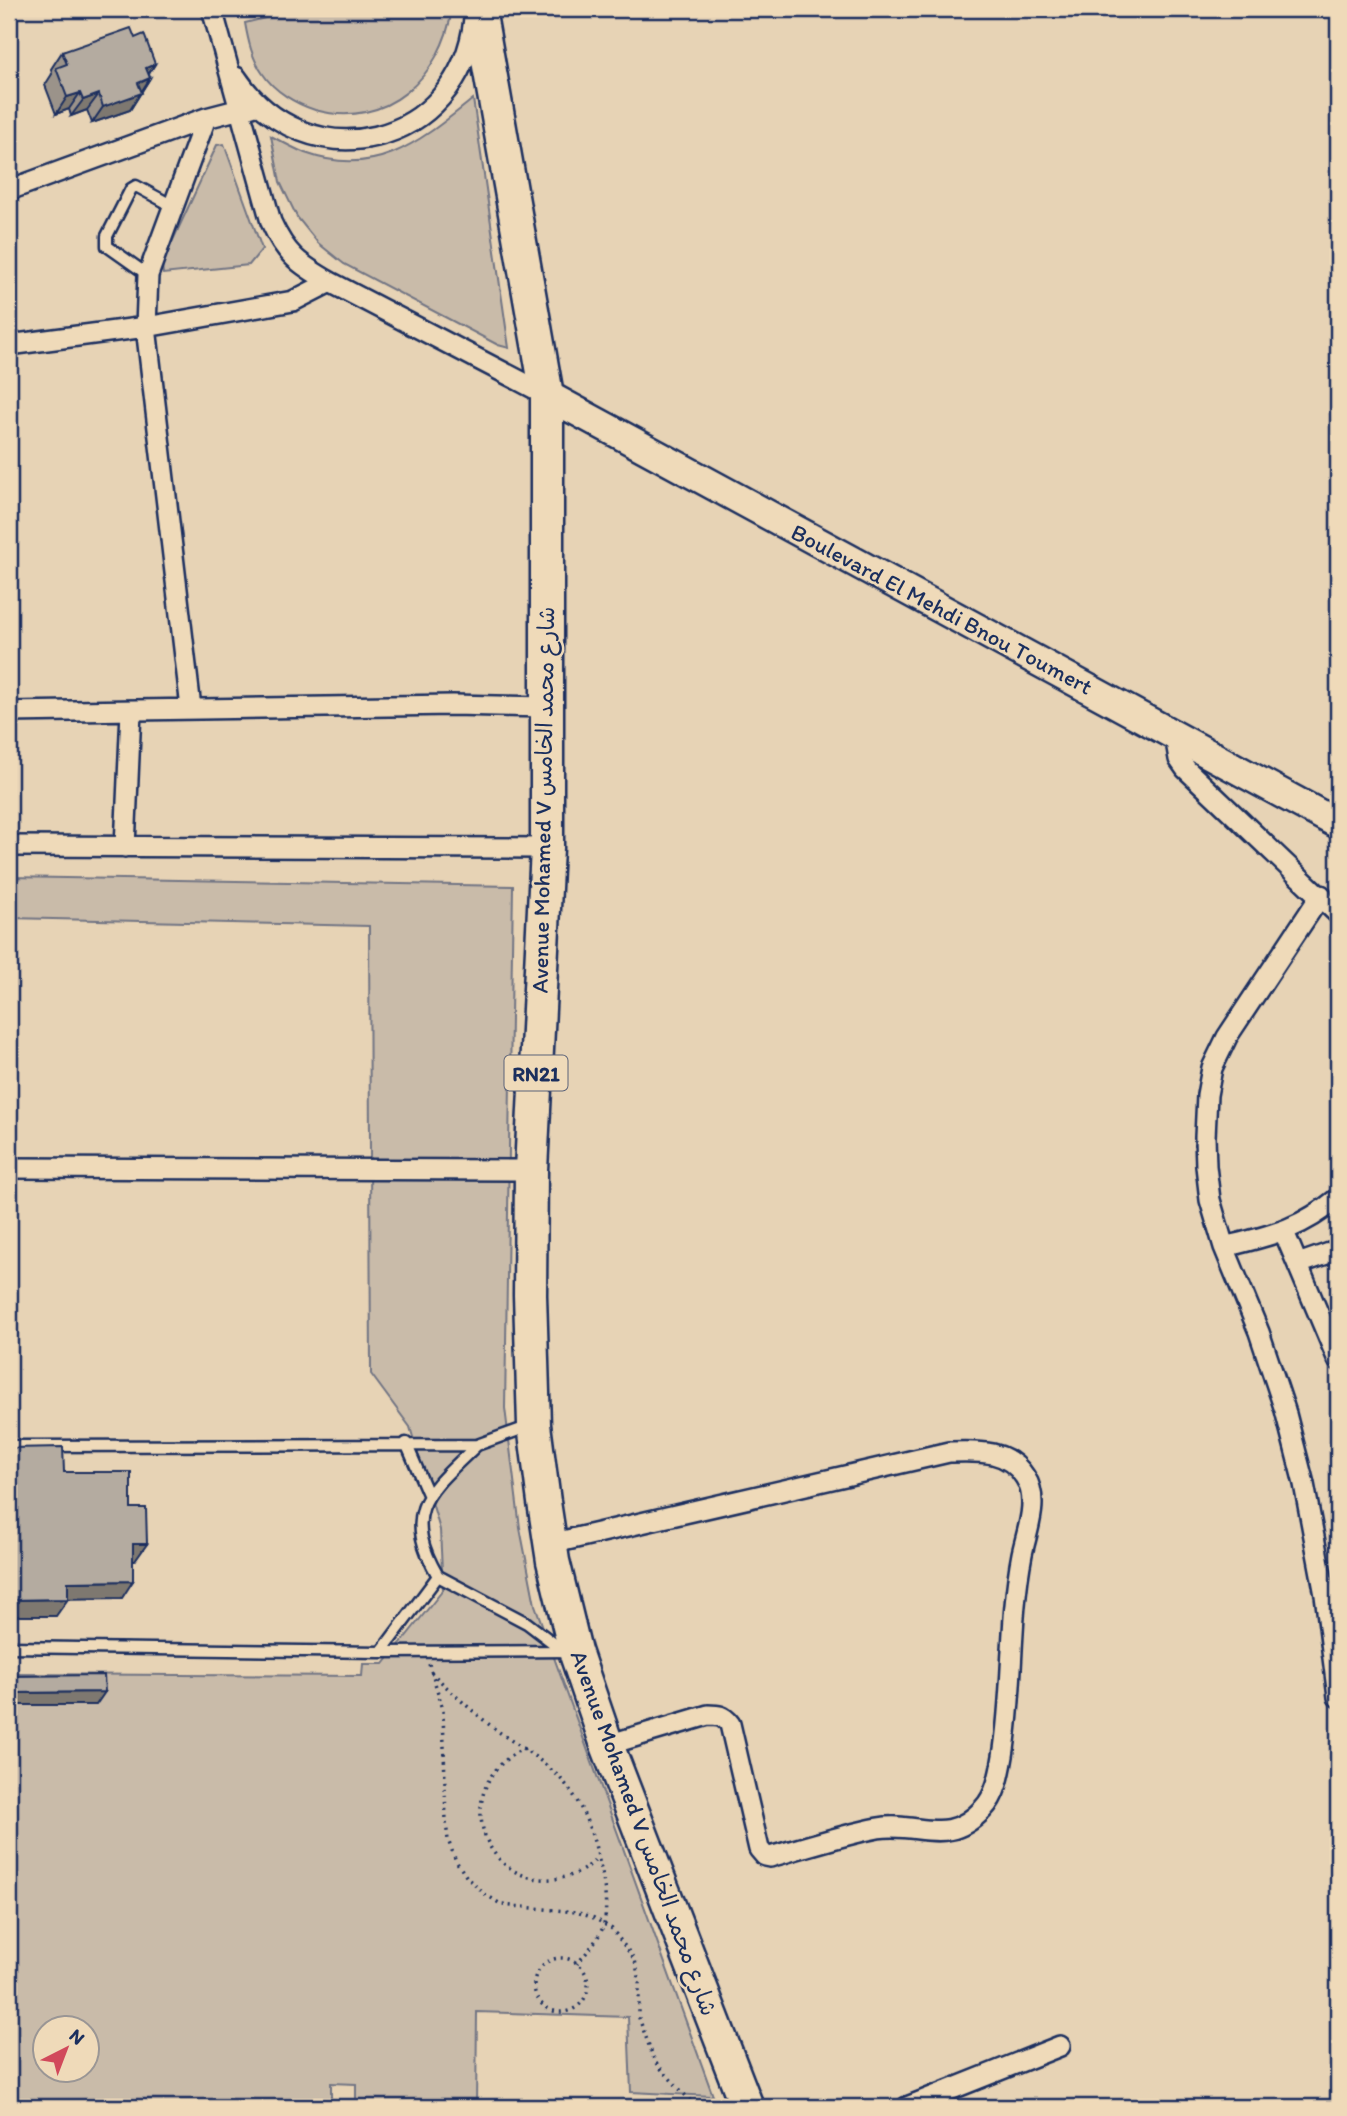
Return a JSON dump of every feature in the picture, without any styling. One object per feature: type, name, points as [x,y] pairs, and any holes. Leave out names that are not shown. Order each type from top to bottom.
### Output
[{"type":"main road","name":"Avenue Mohamed V شارع محمد الخامس","points":[[477,9],[547,395],[547,848],[531,1170],[530,1295],[534,1425],[550,1544],[570,1651],[747,2107]]},
{"type":"main road","name":"Boulevard El Mehdi Bnou Toumert","points":[[547,395],[1338,824]]},
{"type":"street","points":[[212,9],[271,222],[280,243],[299,264],[330,282],[547,395]]},
{"type":"street","points":[[224,51],[234,75],[261,108],[298,131],[319,138],[362,140],[403,127],[429,109],[450,86],[469,46],[477,9]]},
{"type":"street","points":[[9,190],[206,118],[250,106],[261,108]]},
{"type":"street","points":[[191,708],[146,327],[148,275],[206,118]]},
{"type":"street","points":[[9,345],[146,327],[293,301],[330,282]]},
{"type":"street","points":[[9,712],[453,705],[545,707]]},
{"type":"street","points":[[125,847],[131,711]]},
{"type":"street","points":[[1175,736],[1180,759],[1186,769],[1338,914]]},
{"type":"street","points":[[9,846],[547,848]]},
{"type":"street","points":[[1321,895],[1227,1037],[1212,1068],[1207,1095],[1206,1166],[1210,1200],[1224,1247],[1259,1332],[1285,1410],[1332,1592],[1337,1688]]},
{"type":"street","points":[[9,1168],[531,1170]]},
{"type":"street","points":[[1224,1247],[1284,1232],[1316,1216],[1338,1198]]},
{"type":"street","points":[[1284,1232],[1332,1331],[1338,1360]]},
{"type":"street","points":[[1298,1264],[1338,1250]]},
{"type":"street","points":[[550,1544],[949,1452],[1000,1454],[1016,1465],[1027,1479],[1032,1513],[1019,1573],[1003,1754],[991,1799],[970,1821],[935,1832],[897,1826],[878,1828],[770,1857],[765,1856],[759,1849],[730,1724],[726,1719],[719,1715],[708,1715],[607,1745]]},
{"type":"street","points":[[907,2107],[1060,2046]]},
{"type":"lane","points":[[148,275],[107,246],[107,236],[131,189],[136,186],[173,206]]},
{"type":"lane","points":[[9,1446],[406,1443],[477,1445],[534,1425]]},
{"type":"lane","points":[[406,1443],[428,1494]]},
{"type":"lane","points":[[477,1445],[428,1494],[421,1522],[430,1562],[438,1576],[527,1623],[570,1651]]},
{"type":"lane","points":[[381,1652],[438,1576]]},
{"type":"lane","points":[[9,1647],[381,1652],[570,1651]]},
{"type":"path","points":[[428,1652],[430,1670],[443,1709],[448,1840],[456,1861],[468,1879],[502,1905],[576,1912],[612,1929],[635,1960],[639,1979],[639,2018],[655,2062],[696,2107]]},
{"type":"path","points":[[430,1670],[493,1727],[550,1769],[575,1797],[593,1835],[604,1880],[604,1923],[577,1964]]},
{"type":"path","points":[[525,1748],[509,1755],[493,1770],[483,1790],[480,1812],[484,1835],[495,1854],[520,1873],[550,1880],[571,1877],[590,1867],[598,1857]]},
{"type":"path","points":[[561,1958],[577,1964],[587,1979],[585,1997],[573,2010],[555,2012],[540,2003],[534,1987],[539,1970],[552,1960],[561,1958]]},
{"type":"shaded area","points":[[302,9],[452,9],[436,56],[423,76],[407,92],[387,104],[365,112],[341,114],[315,110],[286,96],[268,80],[253,56],[245,23]]},
{"type":"shaded area","points":[[473,99],[509,348],[498,345],[344,264],[318,243],[297,217],[280,182],[271,136],[305,153],[331,160],[376,158],[396,152],[416,141]]},
{"type":"shaded area","points":[[224,144],[262,249],[249,265],[163,274],[162,264],[217,145]]},
{"type":"shaded area","points":[[9,877],[513,886],[505,1408],[520,1528],[535,1605],[713,2096],[631,2092],[628,2017],[477,2012],[476,2107],[356,2107],[356,2084],[331,2083],[331,2107],[9,2107],[9,1674],[362,1676],[363,1664],[384,1664],[443,1590],[440,1530],[410,1427],[371,1374],[369,926],[9,918]]},
{"type":"building","points":[[131,28],[135,38],[144,34],[155,64],[146,68],[150,78],[138,83],[142,93],[103,107],[99,94],[83,100],[80,93],[67,97],[56,68],[67,64],[62,52]]},
{"type":"building","points":[[63,1447],[64,1472],[131,1472],[131,1508],[146,1508],[147,1544],[133,1544],[133,1581],[68,1582],[68,1599],[9,1600],[9,1448]]},
{"type":"building","points":[[104,1675],[105,1692],[9,1693],[9,1676]]}]
